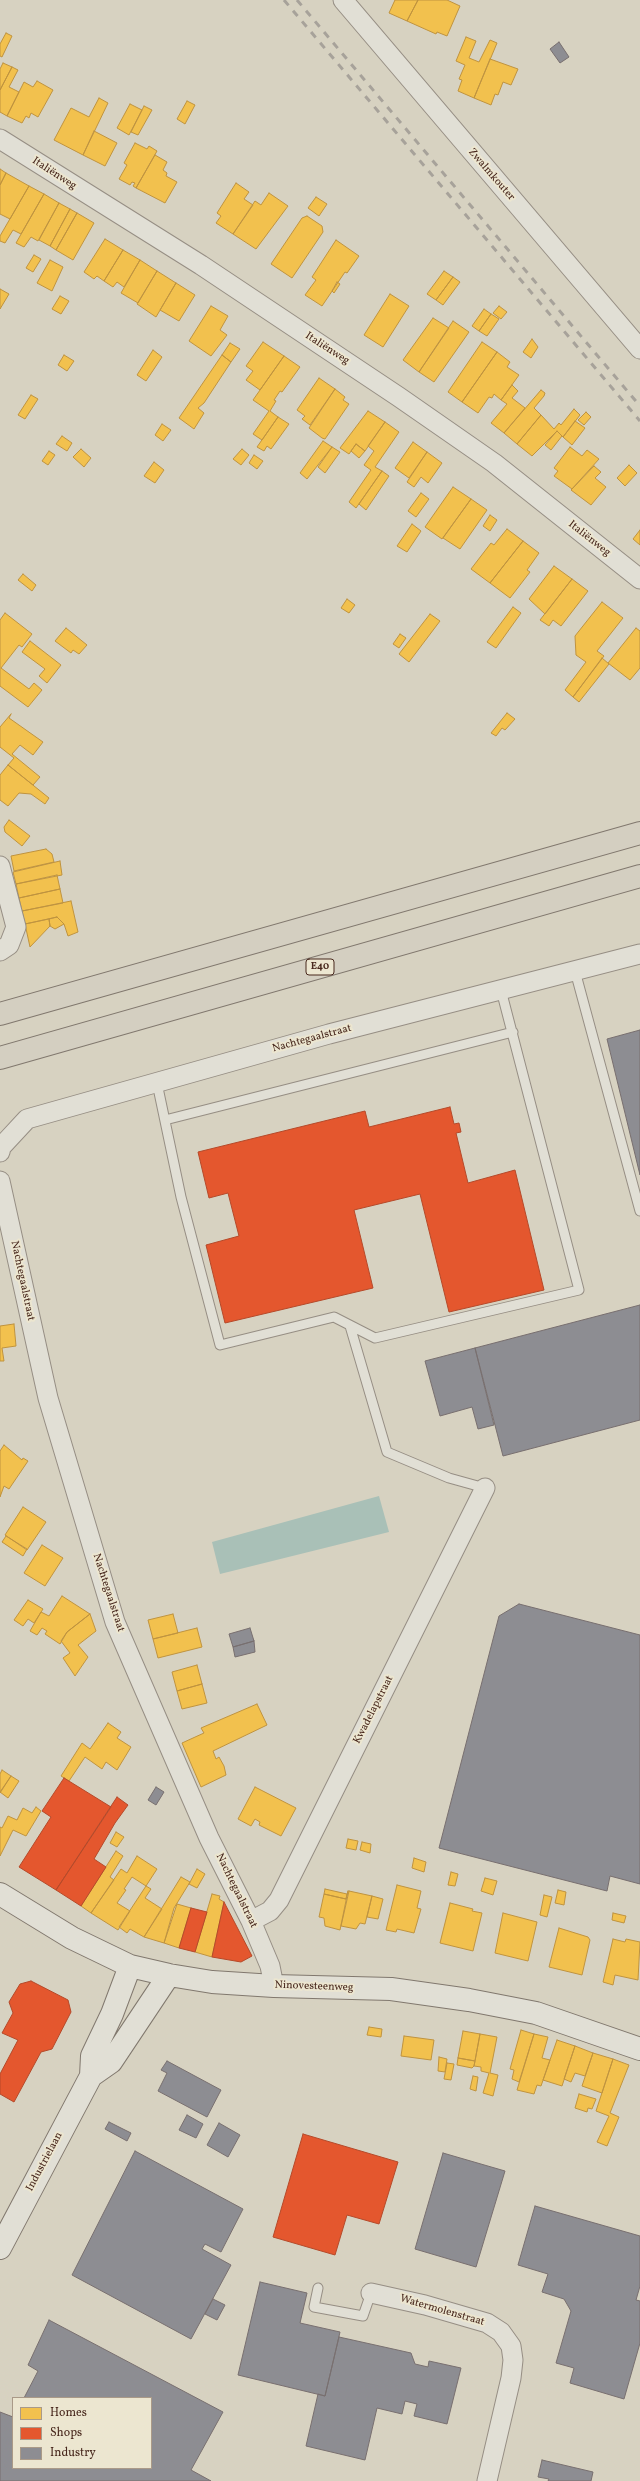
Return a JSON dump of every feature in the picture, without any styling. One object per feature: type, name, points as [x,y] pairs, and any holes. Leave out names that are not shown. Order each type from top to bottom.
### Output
[{"type":"highway","points":[[0,1014],[640,833]]},
{"type":"highway","name":"E40","points":[[0,1058],[640,876]]},
{"type":"main road","name":"Ninovesteenweg","points":[[0,1894],[72,1938],[130,1966],[169,1975],[212,1982],[274,1986],[391,1989],[496,2005],[569,2023],[640,2049]]},
{"type":"main road","name":"Industrielaan","points":[[0,2248],[91,2076],[92,2056],[112,2014],[130,1966]]},
{"type":"main road","name":"Industrielaan","points":[[91,2076],[111,2062],[169,1975]]},
{"type":"street","name":"Zwalmkouter","points":[[343,0],[640,349]]},
{"type":"street","name":"Italiënweg","points":[[0,139],[201,265],[400,396],[494,463],[640,579]]},
{"type":"street","points":[[0,866],[16,927],[9,945],[0,952]]},
{"type":"street","name":"Nachtegaalstraat","points":[[0,1152],[1,1147],[28,1119],[329,1034],[640,954]]},
{"type":"street","name":"Nachtegaalstraat","points":[[0,1181],[48,1398],[115,1622],[209,1838],[251,1921],[270,1966],[274,1986]]},
{"type":"street","name":"Kwadelapstraat","points":[[251,1921],[270,1911],[278,1900],[485,1488]]},
{"type":"street","name":"Watermolenstraat","points":[[371,2293],[425,2304],[486,2323],[501,2332],[511,2346],[513,2360],[511,2378],[486,2481]]},
{"type":"lane","points":[[575,971],[640,1211]]},
{"type":"lane","points":[[157,1082],[181,1196],[220,1345],[334,1317],[375,1338],[579,1290],[502,990]]},
{"type":"lane","points":[[165,1120],[512,1032]]},
{"type":"lane","points":[[350,1326],[387,1452],[449,1478],[485,1488]]},
{"type":"lane","points":[[318,2288],[314,2307],[363,2316],[371,2293]]},
{"type":"shaded area","points":[[379,1496],[389,1532],[220,1574],[212,1542]]},
{"type":"building: Homes","points":[[395,0],[418,0],[407,21],[389,13]]},
{"type":"building: Homes","points":[[418,0],[447,0],[460,6],[447,36],[437,32],[436,34],[407,21]]},
{"type":"building: Homes","points":[[6,33],[12,36],[2,57],[0,56],[0,44]]},
{"type":"building: Homes","points":[[466,37],[476,41],[469,58],[479,62],[490,40],[497,43],[474,98],[458,91],[462,80],[459,79],[465,65],[456,61]]},
{"type":"building: Homes","points":[[490,59],[518,69],[511,85],[503,82],[498,95],[495,94],[491,105],[474,98]]},
{"type":"building: Homes","points":[[3,63],[12,67],[0,90],[0,69]]},
{"type":"building: Homes","points":[[12,67],[18,70],[9,87],[19,92],[7,116],[0,112],[0,90]]},
{"type":"building: Homes","points":[[37,81],[53,90],[38,117],[31,113],[29,118],[26,116],[22,123],[7,116],[24,82],[33,87]]},
{"type":"building: Homes","points":[[99,98],[108,103],[83,155],[54,140],[71,108],[89,117]]},
{"type":"building: Homes","points":[[187,101],[195,105],[185,124],[177,119]]},
{"type":"building: Homes","points":[[130,104],[142,110],[129,135],[117,128]]},
{"type":"building: Homes","points":[[144,106],[152,110],[138,135],[131,132]]},
{"type":"building: Homes","points":[[94,131],[117,143],[105,166],[83,155]]},
{"type":"building: Homes","points":[[135,143],[147,149],[149,146],[157,151],[136,188],[133,186],[135,183],[132,182],[130,185],[119,179],[127,165],[124,163]]},
{"type":"building: Homes","points":[[155,155],[167,162],[163,170],[167,173],[166,176],[177,182],[165,203],[136,188]]},
{"type":"building: Homes","points":[[0,169],[6,173],[0,185]]},
{"type":"building: Homes","points":[[6,173],[29,186],[10,219],[0,214],[0,185]]},
{"type":"building: Homes","points":[[236,183],[249,192],[244,199],[253,205],[233,234],[216,223],[221,216],[217,213]]},
{"type":"building: Homes","points":[[29,186],[44,194],[21,234],[13,230],[5,243],[0,241],[0,236]]},
{"type":"building: Homes","points":[[269,193],[288,206],[256,249],[233,234],[255,201],[261,205]]},
{"type":"building: Homes","points":[[44,194],[59,203],[38,241],[31,237],[24,247],[16,243]]},
{"type":"building: Homes","points":[[316,197],[327,204],[319,216],[308,208]]},
{"type":"building: Homes","points":[[59,203],[70,209],[50,246],[39,240]]},
{"type":"building: Homes","points":[[70,209],[77,213],[56,250],[50,246]]},
{"type":"building: Homes","points":[[77,213],[94,223],[73,260],[56,250]]},
{"type":"building: Homes","points":[[307,216],[322,226],[323,232],[292,278],[271,264],[302,218]]},
{"type":"building: Homes","points":[[105,239],[123,250],[104,281],[97,276],[94,279],[84,272]]},
{"type":"building: Homes","points":[[336,240],[359,256],[347,273],[345,272],[322,306],[305,295],[316,280],[312,277]]},
{"type":"building: Homes","points":[[123,250],[140,260],[124,287],[117,282],[113,287],[104,281]]},
{"type":"building: Homes","points":[[34,255],[41,259],[33,272],[26,268]]},
{"type":"building: Homes","points":[[50,260],[63,267],[52,291],[37,283]]},
{"type":"building: Homes","points":[[140,260],[157,271],[138,303],[121,293]]},
{"type":"building: Homes","points":[[157,271],[176,283],[156,317],[137,304]]},
{"type":"building: Homes","points":[[444,271],[453,277],[436,300],[427,294]]},
{"type":"building: Homes","points":[[453,277],[460,282],[443,305],[436,300]]},
{"type":"building: Homes","points":[[337,282],[340,284],[334,293],[332,291]]},
{"type":"building: Homes","points":[[176,283],[195,295],[179,321],[160,310]]},
{"type":"building: Homes","points":[[0,289],[9,294],[0,309]]},
{"type":"building: Homes","points":[[390,294],[409,306],[383,347],[364,335]]},
{"type":"building: Homes","points":[[60,296],[69,301],[61,314],[52,309]]},
{"type":"building: Homes","points":[[211,306],[228,316],[220,330],[227,335],[211,356],[189,341]]},
{"type":"building: Homes","points":[[499,306],[507,312],[501,319],[493,313]]},
{"type":"building: Homes","points":[[484,309],[491,314],[479,331],[472,326]]},
{"type":"building: Homes","points":[[491,314],[499,319],[487,336],[479,331]]},
{"type":"building: Homes","points":[[433,318],[449,328],[419,372],[403,360]]},
{"type":"building: Homes","points":[[453,321],[469,332],[434,382],[419,372]]},
{"type":"building: Homes","points":[[532,339],[538,347],[531,358],[523,352]]},
{"type":"building: Homes","points":[[263,342],[284,356],[260,390],[246,380],[253,371],[246,366]]},
{"type":"building: Homes","points":[[482,342],[497,352],[462,402],[448,392]]},
{"type":"building: Homes","points":[[230,343],[240,349],[231,362],[222,355]]},
{"type":"building: Homes","points":[[153,350],[162,357],[146,381],[137,375]]},
{"type":"building: Homes","points":[[497,352],[510,362],[507,367],[519,375],[501,400],[494,394],[492,398],[489,397],[478,413],[462,402]]},
{"type":"building: Homes","points":[[64,355],[74,361],[67,371],[58,365]]},
{"type":"building: Homes","points":[[222,355],[231,362],[204,403],[198,408],[204,413],[194,429],[179,418]]},
{"type":"building: Homes","points":[[284,356],[300,367],[282,392],[280,391],[274,400],[276,401],[270,411],[278,417],[262,440],[253,434],[269,411],[253,400]]},
{"type":"building: Homes","points":[[319,378],[335,389],[310,425],[302,419],[305,416],[297,410]]},
{"type":"building: Homes","points":[[512,385],[518,391],[512,398],[525,408],[504,433],[491,423],[507,404],[501,400]]},
{"type":"building: Homes","points":[[335,389],[345,397],[343,400],[349,404],[325,439],[309,428]]},
{"type":"building: Homes","points":[[541,390],[545,393],[544,396],[534,408],[541,415],[517,444],[504,433]]},
{"type":"building: Homes","points":[[31,395],[38,399],[25,419],[18,415]]},
{"type":"building: Homes","points":[[574,409],[580,415],[563,437],[557,431],[532,456],[517,444],[541,415],[554,429],[559,423],[561,425]]},
{"type":"building: Homes","points":[[368,411],[385,422],[365,451],[356,444],[349,454],[340,448]]},
{"type":"building: Homes","points":[[586,412],[591,417],[584,425],[578,420]]},
{"type":"building: Homes","points":[[278,417],[289,424],[271,449],[267,446],[264,451],[257,447]]},
{"type":"building: Homes","points":[[575,421],[585,428],[572,445],[563,437]]},
{"type":"building: Homes","points":[[385,422],[399,432],[375,467],[382,471],[356,508],[349,502],[371,470],[364,465],[374,451],[368,446]]},
{"type":"building: Homes","points":[[162,424],[171,430],[163,441],[155,435]]},
{"type":"building: Homes","points":[[557,431],[562,436],[551,450],[545,445]]},
{"type":"building: Homes","points":[[62,436],[72,443],[67,451],[56,444]]},
{"type":"building: Homes","points":[[323,441],[332,447],[307,479],[300,473]]},
{"type":"building: Homes","points":[[413,442],[427,452],[409,478],[395,468]]},
{"type":"building: Homes","points":[[356,444],[365,451],[359,458],[351,451]]},
{"type":"building: Homes","points":[[332,447],[340,452],[325,473],[318,467]]},
{"type":"building: Homes","points":[[570,447],[582,456],[587,450],[599,459],[572,489],[554,476],[558,471],[554,468]]},
{"type":"building: Homes","points":[[81,449],[91,458],[84,467],[73,457]]},
{"type":"building: Homes","points":[[242,449],[249,455],[241,465],[233,459]]},
{"type":"building: Homes","points":[[49,451],[55,455],[48,465],[42,461]]},
{"type":"building: Homes","points":[[427,452],[442,463],[428,483],[421,477],[414,487],[407,482]]},
{"type":"building: Homes","points":[[254,455],[263,461],[257,469],[249,463]]},
{"type":"building: Homes","points":[[154,462],[164,470],[155,483],[144,476]]},
{"type":"building: Homes","points":[[629,465],[637,473],[625,486],[617,478]]},
{"type":"building: Homes","points":[[594,466],[601,472],[595,478],[606,487],[591,505],[571,490]]},
{"type":"building: Homes","points":[[382,471],[389,476],[366,510],[359,504]]},
{"type":"building: Homes","points":[[453,487],[471,499],[442,539],[425,527]]},
{"type":"building: Homes","points":[[421,493],[429,499],[416,517],[408,511]]},
{"type":"building: Homes","points":[[471,499],[487,510],[460,549],[443,538]]},
{"type":"building: Homes","points":[[490,515],[497,520],[490,531],[483,526]]},
{"type":"building: Homes","points":[[412,524],[421,531],[407,552],[397,546]]},
{"type":"building: Homes","points":[[507,529],[523,541],[490,583],[471,569],[491,543],[494,545]]},
{"type":"building: Homes","points":[[640,530],[640,545],[633,539]]},
{"type":"building: Homes","points":[[523,541],[539,553],[527,570],[530,572],[510,598],[490,583]]},
{"type":"building: Homes","points":[[554,566],[572,579],[545,614],[529,599]]},
{"type":"building: Homes","points":[[23,574],[36,585],[32,591],[18,580]]},
{"type":"building: Homes","points":[[572,579],[588,591],[561,626],[553,620],[549,626],[540,620]]},
{"type":"building: Homes","points":[[347,599],[355,605],[349,613],[341,608]]},
{"type":"building: Homes","points":[[602,602],[623,618],[597,651],[604,656],[573,697],[565,690],[586,662],[576,655],[575,636]]},
{"type":"building: Homes","points":[[513,607],[521,613],[496,648],[487,642]]},
{"type":"building: Homes","points":[[5,613],[32,634],[22,647],[19,645],[1,668],[29,689],[34,683],[42,690],[28,707],[0,686],[0,620]]},
{"type":"building: Homes","points":[[430,614],[440,621],[409,662],[399,654]]},
{"type":"building: Homes","points":[[66,628],[87,645],[79,654],[73,650],[71,653],[55,641]]},
{"type":"building: Homes","points":[[636,628],[640,631],[640,668],[630,680],[608,663]]},
{"type":"building: Homes","points":[[400,634],[406,638],[399,648],[393,644]]},
{"type":"building: Homes","points":[[30,641],[61,665],[47,683],[39,676],[45,669],[22,652]]},
{"type":"building: Homes","points":[[602,658],[609,664],[579,702],[573,697]]},
{"type":"building: Homes","points":[[507,713],[515,719],[505,730],[502,728],[496,736],[491,733]]},
{"type":"building: Homes","points":[[11,714],[9,718],[43,742],[33,755],[20,745],[12,754],[40,777],[33,785],[8,765],[14,758],[0,747],[0,727]]},
{"type":"building: Homes","points":[[8,765],[49,798],[45,804],[31,794],[19,793],[8,806],[0,800],[0,775]]},
{"type":"building: Homes","points":[[9,820],[30,836],[22,846],[5,832],[4,827]]},
{"type":"building: Homes","points":[[46,849],[52,854],[54,862],[14,871],[11,856]]},
{"type":"building: Homes","points":[[60,861],[62,875],[16,884],[13,872]]},
{"type":"building: Homes","points":[[57,875],[60,889],[19,898],[16,884]]},
{"type":"building: Homes","points":[[60,889],[63,903],[22,911],[19,898]]},
{"type":"building: Homes","points":[[71,901],[78,932],[68,936],[64,924],[57,917],[25,924],[22,911]]},
{"type":"building: Homes","points":[[57,917],[64,924],[55,929],[50,926],[49,919]]},
{"type":"building: Homes","points":[[49,919],[50,926],[30,947],[25,924]]},
{"type":"building: Homes","points":[[14,1324],[16,1346],[2,1348],[4,1361],[0,1361],[0,1326]]},
{"type":"building: Homes","points":[[4,1445],[22,1460],[23,1458],[28,1461],[9,1489],[4,1486],[0,1497],[0,1451]]},
{"type":"building: Homes","points":[[23,1507],[46,1522],[27,1550],[5,1535]]},
{"type":"building: Homes","points":[[6,1536],[27,1549],[23,1556],[2,1542]]},
{"type":"building: Homes","points":[[42,1545],[63,1558],[45,1586],[24,1573]]},
{"type":"building: Homes","points":[[62,1596],[90,1614],[67,1632],[60,1644],[45,1634],[47,1631],[42,1628],[37,1635],[30,1631],[41,1612],[49,1616]]},
{"type":"building: Homes","points":[[28,1600],[43,1609],[34,1623],[28,1619],[23,1626],[14,1620]]},
{"type":"building: Homes","points":[[90,1614],[96,1631],[78,1645],[88,1657],[75,1676],[63,1658],[70,1653],[61,1641],[67,1632]]},
{"type":"building: Homes","points":[[173,1614],[178,1633],[153,1639],[148,1620]]},
{"type":"building: Homes","points":[[197,1628],[202,1647],[158,1658],[153,1639]]},
{"type":"building: Homes","points":[[197,1665],[202,1684],[177,1691],[172,1672]]},
{"type":"building: Homes","points":[[202,1684],[207,1703],[182,1709],[177,1691]]},
{"type":"building: Homes","points":[[257,1704],[267,1725],[213,1751],[216,1759],[219,1757],[224,1766],[226,1775],[201,1787],[182,1743],[204,1733],[201,1728]]},
{"type":"building: Homes","points":[[108,1723],[121,1732],[117,1738],[131,1747],[117,1770],[106,1762],[102,1769],[85,1757],[69,1781],[61,1776],[82,1743],[90,1749]]},
{"type":"building: Homes","points":[[2,1770],[11,1776],[0,1793],[0,1774]]},
{"type":"building: Homes","points":[[11,1776],[19,1781],[8,1798],[0,1792]]},
{"type":"building: Homes","points":[[255,1787],[296,1808],[281,1836],[259,1825],[260,1822],[255,1819],[251,1826],[238,1819]]},
{"type":"building: Homes","points":[[36,1807],[41,1811],[26,1836],[13,1830],[0,1856],[0,1827],[2,1828],[8,1816],[17,1820],[23,1808],[32,1813]]},
{"type":"building: Homes","points":[[116,1832],[124,1837],[117,1847],[110,1843]]},
{"type":"building: Homes","points":[[348,1839],[358,1841],[356,1850],[346,1848]]},
{"type":"building: Homes","points":[[362,1842],[371,1844],[370,1853],[360,1850]]},
{"type":"building: Homes","points":[[116,1851],[123,1856],[110,1877],[114,1880],[91,1913],[81,1906]]},
{"type":"building: Homes","points":[[137,1856],[157,1869],[146,1886],[132,1877],[124,1889],[126,1890],[117,1903],[130,1911],[118,1930],[91,1913],[121,1869],[127,1873]]},
{"type":"building: Homes","points":[[414,1858],[426,1862],[424,1872],[412,1868]]},
{"type":"building: Homes","points":[[197,1869],[205,1874],[197,1888],[189,1884]]},
{"type":"building: Homes","points":[[451,1872],[458,1874],[455,1886],[448,1885]]},
{"type":"building: Homes","points":[[181,1877],[190,1882],[174,1908],[164,1943],[144,1937]]},
{"type":"building: Homes","points":[[485,1878],[497,1881],[493,1895],[481,1891]]},
{"type":"building: Homes","points":[[397,1885],[421,1891],[417,1908],[421,1909],[414,1933],[397,1929],[396,1932],[386,1930]]},
{"type":"building: Homes","points":[[146,1886],[151,1889],[145,1898],[162,1909],[144,1937],[130,1929],[127,1933],[119,1927]]},
{"type":"building: Homes","points":[[325,1889],[347,1894],[346,1899],[324,1894]]},
{"type":"building: Homes","points":[[558,1890],[566,1892],[564,1905],[555,1903]]},
{"type":"building: Homes","points":[[348,1891],[340,1930],[325,1926],[324,1918],[319,1917],[324,1894],[346,1899]]},
{"type":"building: Homes","points":[[349,1891],[372,1896],[365,1924],[360,1923],[356,1929],[341,1926]]},
{"type":"building: Homes","points":[[212,1894],[220,1896],[219,1899],[224,1902],[212,1957],[195,1952]]},
{"type":"building: Homes","points":[[544,1895],[552,1897],[547,1917],[540,1915]]},
{"type":"building: Homes","points":[[372,1896],[383,1899],[378,1919],[367,1917]]},
{"type":"building: Homes","points":[[450,1903],[482,1913],[473,1951],[440,1943]]},
{"type":"building: Homes","points":[[177,1904],[191,1908],[179,1948],[164,1943]]},
{"type":"building: Homes","points":[[503,1913],[537,1922],[528,1961],[495,1953]]},
{"type":"building: Homes","points":[[613,1913],[626,1916],[624,1923],[612,1920]]},
{"type":"building: Homes","points":[[559,1928],[588,1937],[590,1940],[582,1975],[549,1967]]},
{"type":"building: Homes","points":[[613,1939],[625,1942],[626,1939],[640,1942],[638,1980],[615,1975],[613,1985],[603,1982]]},
{"type":"building: Homes","points":[[369,2027],[382,2029],[381,2037],[367,2035]]},
{"type":"building: Homes","points":[[521,2030],[534,2034],[519,2082],[512,2079],[514,2070],[510,2069]]},
{"type":"building: Homes","points":[[463,2031],[480,2034],[475,2061],[458,2058]]},
{"type":"building: Homes","points":[[480,2034],[497,2037],[490,2073],[498,2075],[493,2096],[483,2093],[489,2073],[481,2071],[481,2067],[474,2066]]},
{"type":"building: Homes","points":[[534,2034],[548,2037],[542,2058],[550,2060],[541,2086],[537,2085],[534,2094],[517,2090]]},
{"type":"building: Homes","points":[[404,2036],[434,2040],[431,2060],[401,2056]]},
{"type":"building: Homes","points":[[557,2040],[575,2046],[562,2086],[543,2080]]},
{"type":"building: Homes","points":[[575,2046],[593,2053],[585,2076],[575,2073],[571,2082],[564,2079]]},
{"type":"building: Homes","points":[[593,2053],[613,2059],[602,2093],[582,2086]]},
{"type":"building: Homes","points":[[439,2057],[447,2059],[445,2072],[438,2071]]},
{"type":"building: Homes","points":[[458,2058],[475,2061],[474,2066],[472,2068],[457,2065]]},
{"type":"building: Homes","points":[[613,2059],[629,2065],[610,2113],[619,2117],[607,2146],[597,2142],[609,2116],[596,2111]]},
{"type":"building: Homes","points":[[447,2063],[454,2064],[451,2080],[444,2079]]},
{"type":"building: Homes","points":[[473,2076],[478,2077],[476,2091],[470,2089]]},
{"type":"building: Homes","points":[[579,2094],[596,2099],[592,2109],[588,2108],[587,2112],[575,2108]]},
{"type":"building: Shops","points":[[450,1107],[454,1124],[459,1123],[461,1132],[456,1133],[468,1183],[515,1170],[544,1290],[449,1312],[420,1194],[354,1210],[373,1288],[225,1323],[206,1245],[239,1236],[228,1193],[209,1198],[198,1152],[365,1111],[369,1127]]},
{"type":"building: Shops","points":[[64,1778],[111,1807],[56,1890],[19,1867],[51,1817],[42,1811]]},
{"type":"building: Shops","points":[[117,1797],[128,1805],[115,1823],[94,1859],[106,1867],[81,1906],[56,1890]]},
{"type":"building: Shops","points":[[224,1902],[252,1956],[241,1962],[212,1957]]},
{"type":"building: Shops","points":[[191,1908],[207,1912],[195,1952],[179,1948]]},
{"type":"building: Shops","points":[[31,1981],[68,2000],[71,2012],[52,2049],[41,2052],[14,2102],[0,2094],[0,2074],[18,2040],[2,2033],[13,2013],[9,2002],[20,1984]]},
{"type":"building: Shops","points":[[303,2134],[398,2162],[379,2224],[347,2215],[335,2255],[273,2237]]},
{"type":"building: Industry","points":[[559,42],[569,57],[560,63],[550,49]]},
{"type":"building: Industry","points":[[640,1030],[640,1175],[607,1039]]},
{"type":"building: Industry","points":[[640,1305],[640,1420],[503,1456],[475,1348]]},
{"type":"building: Industry","points":[[475,1348],[494,1425],[478,1429],[472,1407],[440,1416],[425,1361]]},
{"type":"building: Industry","points":[[519,1604],[640,1635],[640,1884],[610,1876],[607,1891],[439,1848],[499,1616]]},
{"type":"building: Industry","points":[[250,1628],[254,1641],[233,1647],[229,1634]]},
{"type":"building: Industry","points":[[254,1641],[255,1652],[235,1657],[233,1647]]},
{"type":"building: Industry","points":[[156,1787],[164,1792],[156,1805],[148,1800]]},
{"type":"building: Industry","points":[[167,2061],[221,2090],[207,2117],[158,2091],[167,2073],[161,2070]]},
{"type":"building: Industry","points":[[187,2115],[203,2124],[196,2138],[179,2130]]},
{"type":"building: Industry","points":[[109,2122],[131,2133],[127,2141],[105,2129]]},
{"type":"building: Industry","points":[[219,2123],[240,2135],[228,2157],[207,2145]]},
{"type":"building: Industry","points":[[135,2151],[243,2209],[221,2252],[205,2244],[202,2249],[231,2265],[191,2339],[72,2275]]},
{"type":"building: Industry","points":[[443,2153],[505,2171],[476,2267],[415,2249]]},
{"type":"building: Industry","points":[[535,2206],[640,2236],[640,2286],[636,2300],[640,2301],[640,2343],[624,2399],[570,2383],[574,2368],[556,2363],[571,2311],[564,2299],[542,2292],[548,2274],[518,2265]]},
{"type":"building: Industry","points":[[260,2282],[307,2293],[300,2323],[340,2332],[325,2396],[238,2375]]},
{"type":"building: Industry","points":[[213,2299],[225,2305],[217,2320],[205,2314]]},
{"type":"building: Industry","points":[[49,2320],[223,2412],[191,2470],[211,2481],[0,2481],[0,2412],[12,2417],[12,2469],[152,2469],[152,2397],[25,2397],[38,2371],[28,2365]]},
{"type":"building: Industry","points":[[339,2337],[411,2353],[415,2364],[428,2367],[429,2361],[461,2368],[447,2424],[414,2416],[417,2404],[405,2401],[402,2414],[377,2408],[365,2460],[306,2446],[318,2394],[325,2396]]},
{"type":"building: Industry","points":[[542,2460],[593,2472],[591,2481],[548,2481],[549,2479],[538,2477]]},
{"type":"railway","points":[[284,0],[640,421]]},
{"type":"railway","points":[[297,0],[640,406]]}]
